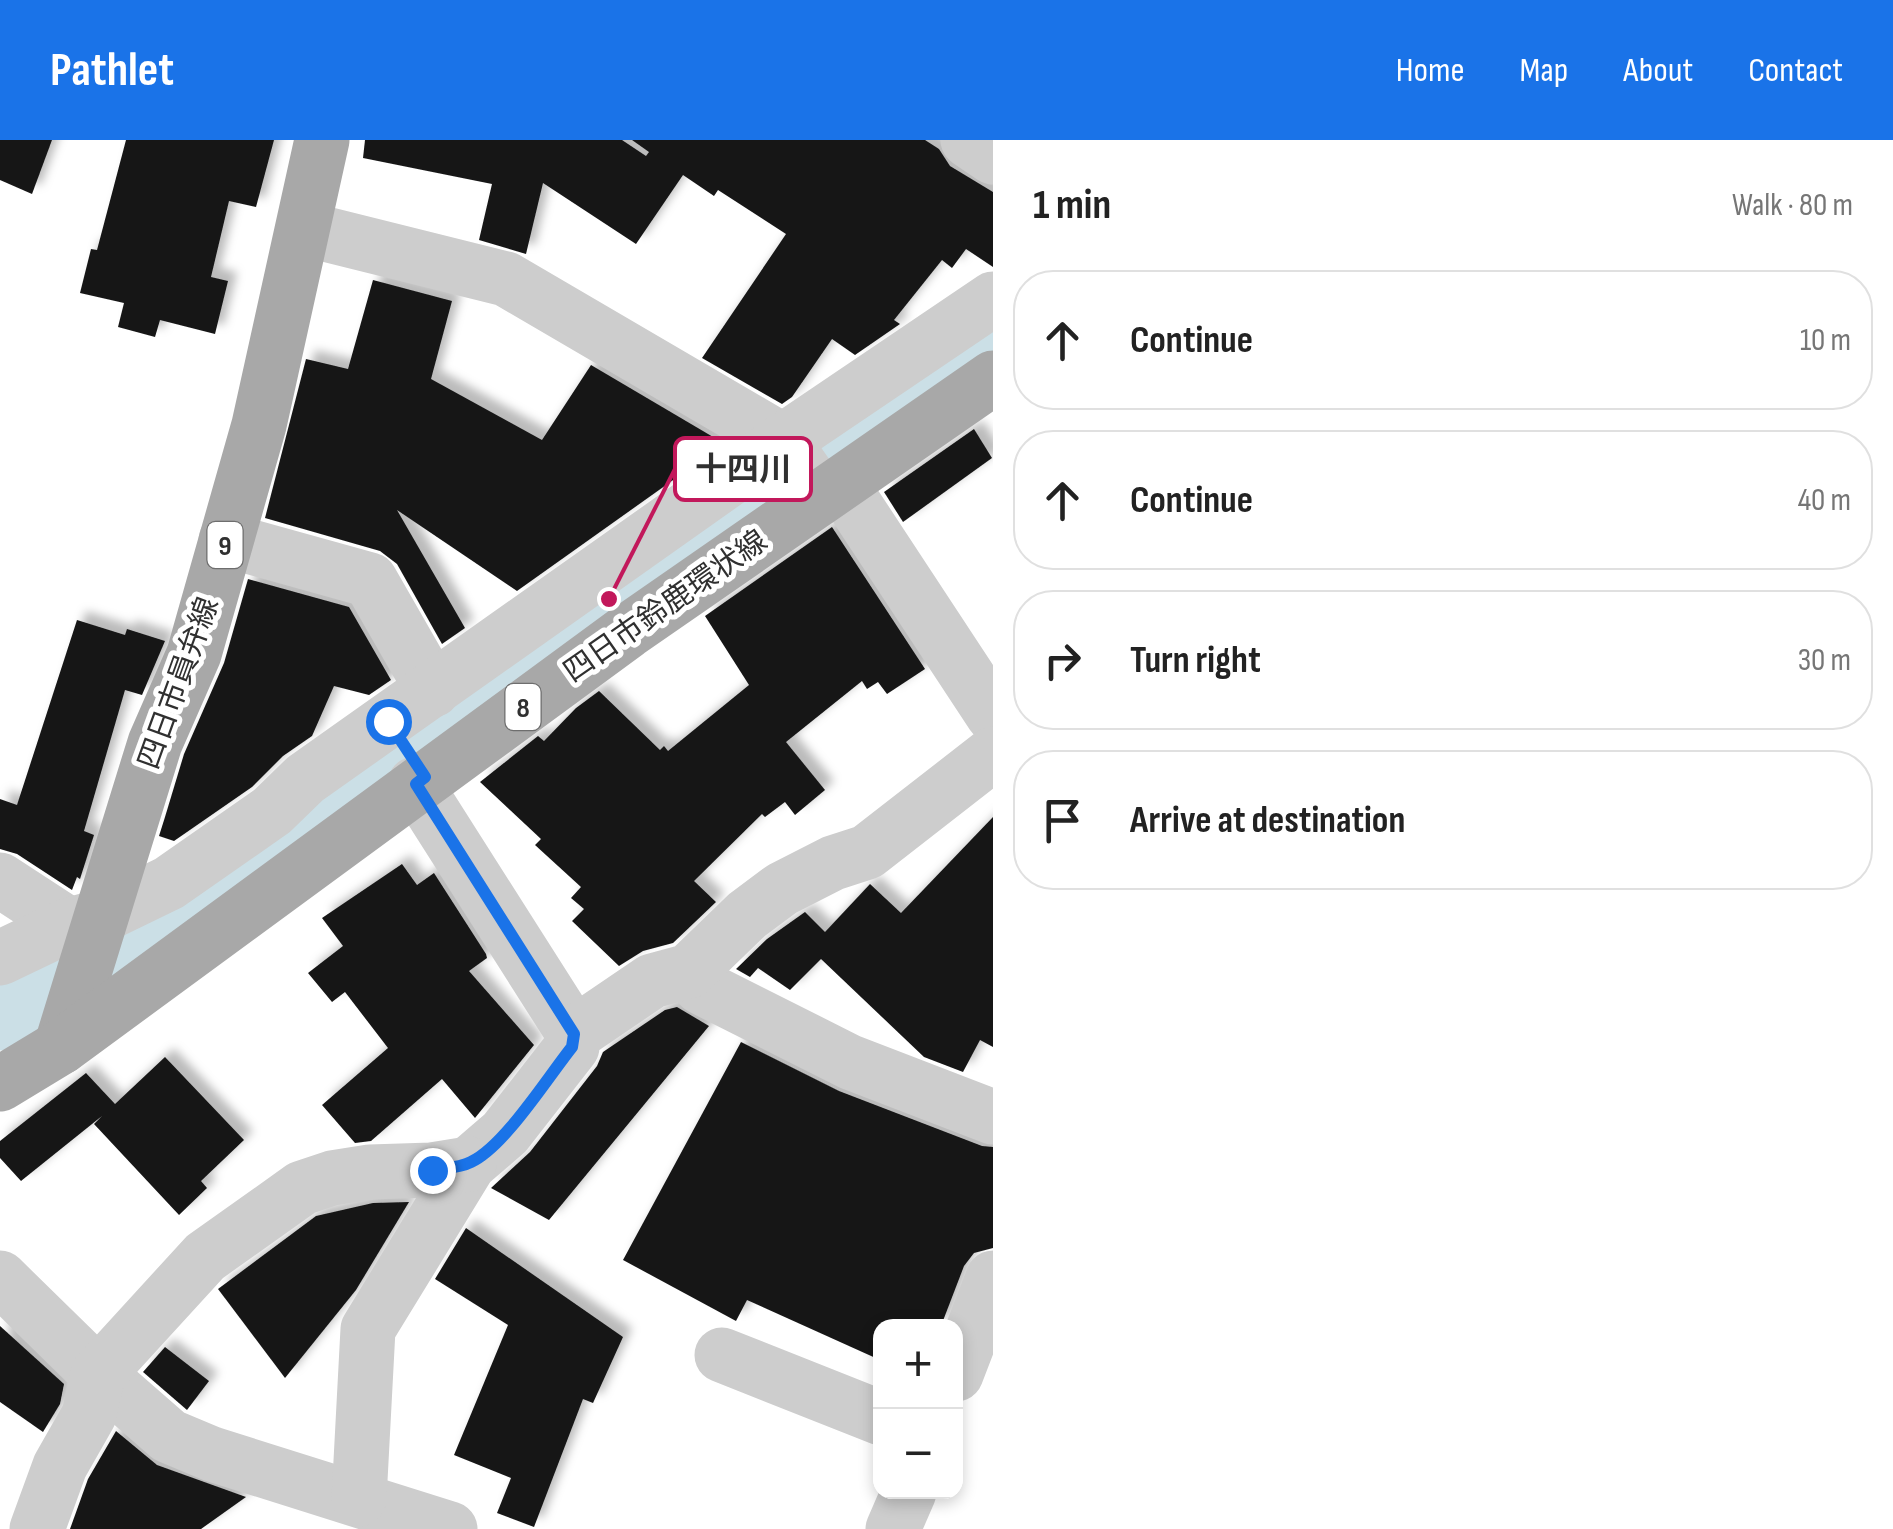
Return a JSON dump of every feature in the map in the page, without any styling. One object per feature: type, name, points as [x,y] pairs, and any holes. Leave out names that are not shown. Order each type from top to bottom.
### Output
[{"type":"main road","name":"四日市員弁線","points":[[66,1030],[87,927],[162,725],[194,654],[259,425],[322,140]]},
{"type":"main road","name":"四日市鈴鹿環状線","points":[[0,1084],[408,755],[809,470],[993,378]]},
{"type":"street","points":[[968,140],[993,157]]},
{"type":"street","points":[[304,229],[506,279],[809,470],[993,716]]},
{"type":"street","points":[[408,755],[433,690],[809,470],[993,300]]},
{"type":"street","points":[[226,540],[370,580],[433,690]]},
{"type":"street","points":[[574,1034],[652,982],[689,971],[747,915],[782,889],[833,863],[868,852],[993,754]]},
{"type":"street","points":[[0,958],[87,927],[169,883],[272,811],[306,779],[408,755]]},
{"type":"street","points":[[359,1499],[368,1329],[469,1164],[505,1133],[572,1047],[574,1034],[408,755]]},
{"type":"street","points":[[0,880],[87,927]]},
{"type":"street","points":[[689,971],[701,986],[850,1062],[993,1116]]},
{"type":"street","points":[[36,1529],[60,1466],[89,1415],[98,1374],[206,1257],[302,1188],[370,1172],[432,1170],[469,1164]]},
{"type":"street","points":[[0,1278],[98,1374],[169,1436],[212,1454],[450,1529]]},
{"type":"street","points":[[963,1356],[993,1278]]},
{"type":"street","points":[[722,1355],[873,1415]]},
{"type":"street","points":[[893,1529],[906,1499]]},
{"type":"building","points":[[0,140],[52,140],[32,194],[0,180]]},
{"type":"building","points":[[126,140],[274,140],[256,207],[229,201],[211,277],[228,281],[215,334],[160,320],[155,337],[118,327],[124,303],[80,293],[91,249],[97,250]]},
{"type":"building","points":[[365,140],[622,140],[646,156],[649,152],[632,140],[925,140],[939,149],[950,166],[993,192],[993,267],[966,249],[952,268],[942,260],[894,320],[900,324],[855,355],[832,339],[792,397],[782,404],[702,358],[786,234],[718,190],[714,196],[683,175],[636,244],[543,183],[526,254],[479,240],[492,184],[363,158]]},
{"type":"building","points":[[373,280],[452,301],[431,379],[542,440],[591,365],[725,444],[709,455],[702,450],[690,468],[517,591],[397,510],[465,628],[442,644],[397,564],[380,551],[265,518],[306,359],[348,369]]},
{"type":"building","points":[[974,429],[992,458],[903,522],[884,492]]},
{"type":"building","points":[[832,527],[925,669],[887,694],[878,682],[867,689],[862,681],[786,742],[825,790],[795,815],[785,802],[765,817],[762,814],[694,881],[716,902],[673,943],[643,951],[619,966],[572,921],[584,909],[571,898],[581,887],[535,845],[541,839],[480,782],[538,736],[544,741],[599,691],[660,750],[664,746],[668,751],[749,685],[705,616]]},
{"type":"building","points":[[248,579],[349,607],[391,680],[369,695],[334,686],[312,736],[283,756],[252,787],[174,841],[159,836],[184,754],[224,663]]},
{"type":"building","points":[[77,620],[125,635],[127,629],[165,641],[142,695],[125,690],[84,831],[94,835],[80,879],[77,877],[72,890],[17,854],[0,849],[0,799],[17,805]]},
{"type":"building","points":[[993,817],[993,1047],[980,1040],[963,1072],[924,1057],[821,959],[790,990],[758,968],[750,977],[736,969],[767,939],[805,912],[825,932],[870,884],[901,913]]},
{"type":"building","points":[[402,864],[417,885],[434,873],[486,954],[487,958],[469,971],[534,1045],[475,1118],[442,1079],[371,1141],[355,1143],[322,1105],[388,1048],[345,992],[332,1002],[308,973],[343,946],[322,918]]},
{"type":"building","points":[[677,1007],[709,1026],[549,1220],[491,1188],[530,1152],[597,1066],[603,1052],[665,1010]]},
{"type":"building","points":[[741,1042],[839,1091],[993,1147],[993,1248],[974,1253],[964,1266],[944,1319],[873,1319],[873,1357],[747,1300],[736,1321],[623,1260]]},
{"type":"building","points":[[165,1057],[244,1140],[201,1181],[207,1188],[179,1215],[94,1124],[102,1116],[21,1181],[0,1158],[0,1141],[86,1073],[115,1104]]},
{"type":"building","points":[[409,1202],[356,1290],[285,1378],[218,1289],[316,1216],[373,1203]]},
{"type":"building","points":[[466,1228],[623,1337],[593,1403],[583,1399],[534,1527],[497,1513],[511,1478],[454,1455],[508,1325],[435,1279]]},
{"type":"building","points":[[0,1326],[64,1384],[60,1404],[43,1432],[0,1402]]},
{"type":"building","points":[[165,1347],[209,1381],[187,1410],[143,1372]]},
{"type":"building","points":[[116,1431],[157,1465],[246,1497],[201,1529],[70,1529],[88,1479]]},
{"type":"waterway","points":[[0,1008],[124,944],[242,868],[598,608],[993,332]]},
{"type":"place","name":"十四川","points":[[609,599]]},
{"type":"route","points":[[388,721],[425,777],[416,784],[574,1034],[572,1047],[483,1155],[469,1164],[432,1170]]}]
